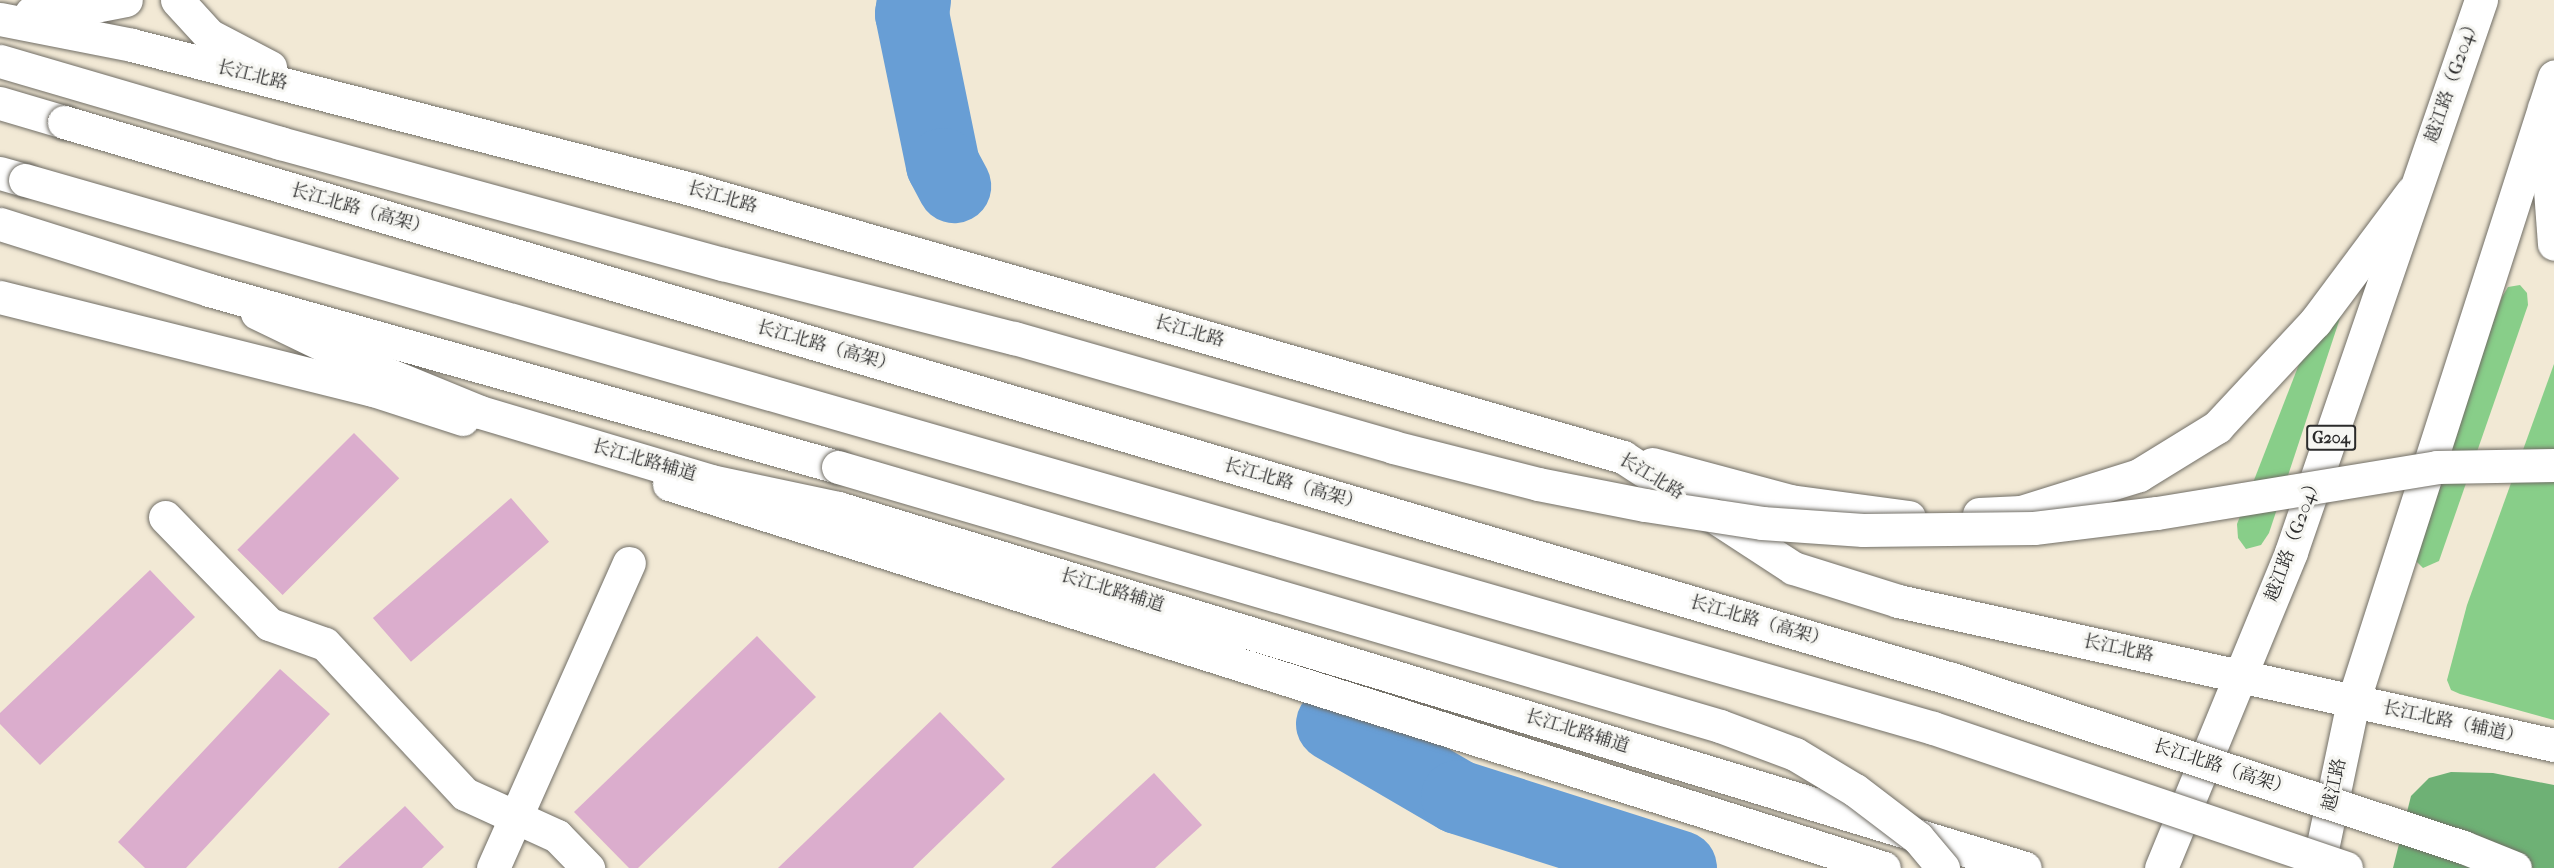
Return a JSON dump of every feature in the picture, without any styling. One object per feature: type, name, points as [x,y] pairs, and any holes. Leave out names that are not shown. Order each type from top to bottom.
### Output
[{"type":"main road","points":[[0,14],[64,12],[126,0]]},
{"type":"main road","points":[[177,0],[209,35],[319,93]]},
{"type":"main road","name":"越江路（G204）","points":[[2161,868],[2242,676],[2291,552],[2481,0]]},
{"type":"main road","name":"长江北路","points":[[0,19],[132,45],[691,189],[1623,457],[1793,568],[1898,601],[2353,702]]},
{"type":"main road","points":[[0,62],[280,143],[768,276],[1014,338],[1393,447],[1538,484],[1645,505],[1762,523],[1863,530],[2034,528],[2157,513],[2437,467],[2554,465]]},
{"type":"main road","points":[[2353,702],[2554,77]]},
{"type":"main road","name":"长江北路（高架）","points":[[0,103],[1952,679],[2463,847],[2515,868]]},
{"type":"main road","points":[[2544,108],[2554,244]]},
{"type":"main road","points":[[13,176],[1933,728],[2346,868]]},
{"type":"main road","points":[[1623,457],[1790,501],[1894,518],[2021,512],[2139,475],[2217,427],[2315,322],[2416,186]]},
{"type":"main road","points":[[0,224],[209,290],[838,467],[1720,726],[1795,754],[1855,790],[1918,838],[1943,868]]},
{"type":"main road","name":"长江北路辅道","points":[[209,290],[363,364],[480,412],[711,481],[838,508],[2025,868]]},
{"type":"main road","points":[[0,297],[373,390],[1884,868]]},
{"type":"main road","points":[[165,517],[269,624],[325,644],[465,794],[516,815],[557,836],[588,868]]},
{"type":"main road","points":[[493,868],[629,563]]},
{"type":"main road","name":"长江北路（辅道）","points":[[2353,702],[2554,745]]},
{"type":"main road","name":"越江路","points":[[2318,868],[2353,702]]},
{"type":"green space","points":[[2520,285],[2527,293],[2528,305],[2439,561],[2423,568],[2415,560],[2413,549],[2502,297],[2508,287]]},
{"type":"green space","points":[[2343,309],[2269,533],[2261,545],[2246,549],[2238,538],[2237,524],[2301,359]]},
{"type":"green space","points":[[2554,364],[2554,720],[2460,694],[2451,690],[2447,680],[2467,605]]},
{"type":"green space","points":[[2451,772],[2493,773],[2554,785],[2554,868],[2393,868],[2411,796],[2429,778]]},
{"type":"building","points":[[354,433],[399,478],[283,595],[237,550]]},
{"type":"building","points":[[511,498],[549,542],[411,662],[373,618]]},
{"type":"building","points":[[150,570],[195,617],[40,765],[0,724],[0,713]]},
{"type":"building","points":[[757,636],[816,697],[638,868],[629,868],[574,812]]},
{"type":"building","points":[[280,669],[330,714],[186,868],[145,868],[118,842]]},
{"type":"building","points":[[940,712],[1005,779],[913,868],[778,868]]},
{"type":"building","points":[[1154,773],[1202,825],[1155,868],[1051,868]]},
{"type":"building","points":[[405,806],[444,847],[422,868],[338,868]]},
{"type":"waterway","points":[[914,0],[912,14],[943,165],[954,186]]},
{"type":"waterway","points":[[1333,724],[1458,797],[1680,868]]}]
